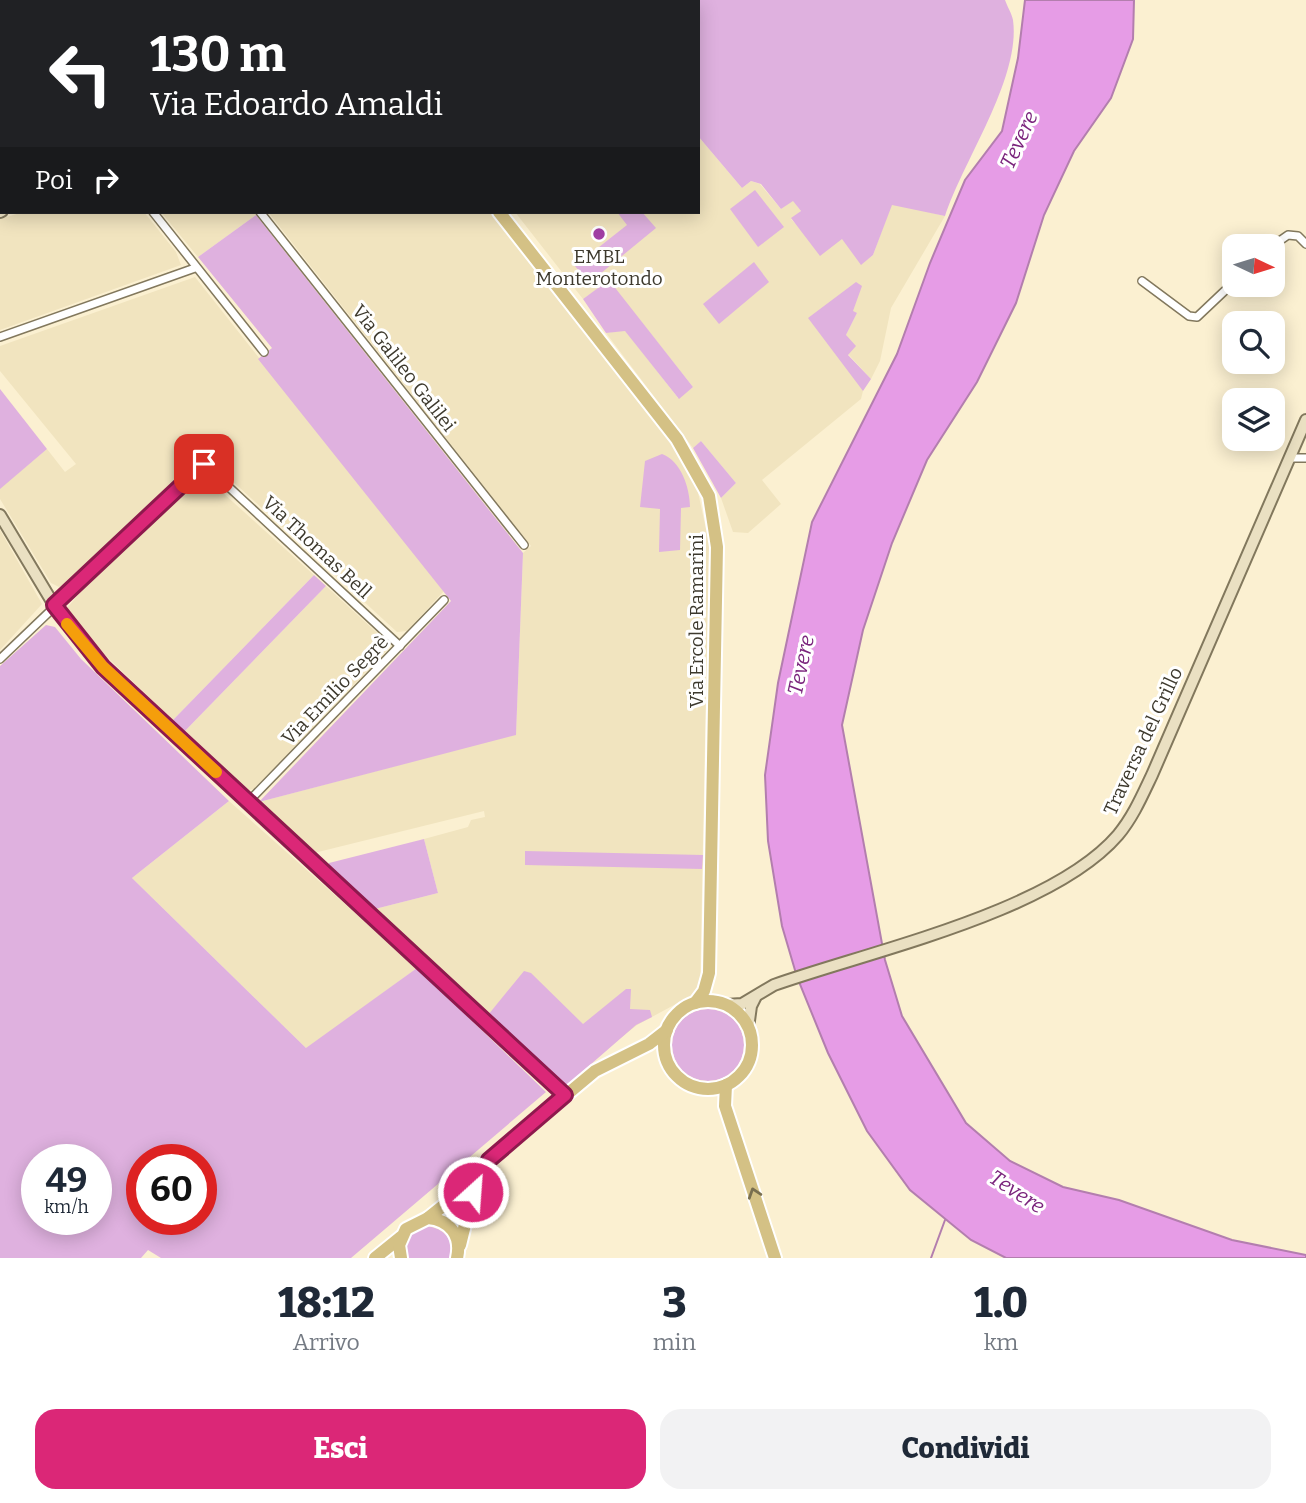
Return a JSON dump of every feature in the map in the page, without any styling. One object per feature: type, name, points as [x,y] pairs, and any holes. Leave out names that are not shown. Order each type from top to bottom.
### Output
[{"type":"main road","name":"Via Ercole Ramarini","points":[[501,214],[666,424],[697,469],[709,496],[716,533],[718,574],[709,974],[704,991],[695,1003]]},
{"type":"main road","name":"Traversa del Grillo","points":[[695,1003],[709,1001],[724,1005],[741,1004],[783,982],[910,941],[1011,904],[1045,888],[1092,858],[1118,834],[1152,775],[1306,420]]},
{"type":"main road","points":[[0,515],[54,605],[103,667],[565,1095]]},
{"type":"main road","name":"Via Ercole Ramarini","points":[[709,974],[713,989],[724,1005]]},
{"type":"main road","points":[[667,1030],[664,1049],[668,1062],[680,1079],[690,1085],[715,1089],[726,1085],[738,1078],[751,1055],[748,1028],[751,1006],[757,996]]},
{"type":"main road","points":[[375,1258],[412,1223],[428,1218],[489,1160],[565,1095],[601,1067],[667,1030],[681,1010],[695,1003]]},
{"type":"main road","points":[[724,1005],[741,1017],[748,1028]]},
{"type":"main road","points":[[628,1054],[650,1053],[668,1062]]},
{"type":"main road","points":[[726,1085],[725,1106],[775,1258]]},
{"type":"main road","points":[[458,1252],[473,1192],[489,1160]]},
{"type":"main road","points":[[428,1218],[446,1223],[453,1229],[458,1252]]},
{"type":"main road","points":[[401,1236],[401,1258]]},
{"type":"street","points":[[154,214],[264,352]]},
{"type":"street","name":"Via Galileo Galilei","points":[[262,214],[524,545]]},
{"type":"street","points":[[1285,236],[1298,236],[1306,244]]},
{"type":"street","points":[[0,337],[195,268]]},
{"type":"street","points":[[1142,281],[1189,316],[1197,317],[1222,293]]},
{"type":"street","points":[[1290,458],[1306,458]]},
{"type":"street","name":"Via Thomas Bell","points":[[0,659],[204,464],[400,646]]},
{"type":"street","name":"Via Emilio Segrè","points":[[248,802],[444,600]]},
{"type":"shaded area","points":[[700,0],[1005,0],[1013,20],[1013,43],[1008,67],[1000,93],[945,216],[892,205],[873,255],[861,265],[842,239],[820,256],[791,218],[801,211],[793,201],[781,209],[761,184],[751,181],[742,188],[700,138]]},
{"type":"shaded area","points":[[700,138],[742,188],[751,181],[760,184],[781,209],[793,200],[801,211],[791,219],[802,231],[842,238],[861,264],[873,255],[892,203],[945,216],[891,308],[880,361],[871,379],[848,354],[846,335],[857,313],[809,318],[859,381],[863,391],[861,399],[762,480],[781,504],[748,533],[733,532],[721,498],[736,483],[701,441],[693,448],[606,333],[625,330],[678,398],[693,387],[609,281],[583,299],[517,214],[700,214]]},
{"type":"shaded area","points":[[755,190],[784,227],[758,247],[730,209]]},
{"type":"shaded area","points":[[16,214],[146,214],[176,252],[181,265],[0,330],[0,219]]},
{"type":"shaded area","points":[[163,214],[255,214],[256,215],[198,257]]},
{"type":"shaded area","points":[[270,214],[492,214],[676,449],[696,483],[709,543],[700,991],[637,1025],[585,1066],[508,992],[488,1015],[371,910],[438,893],[424,839],[468,827],[471,820],[485,817],[484,811],[314,853],[259,802],[516,734],[523,553],[531,546]]},
{"type":"shaded area","points":[[619,214],[644,214],[656,228],[589,283],[575,266],[627,225]]},
{"type":"shaded area","points":[[256,215],[523,553],[516,735],[259,802],[451,601],[258,359],[272,348],[198,257]]},
{"type":"shaded area","points":[[754,262],[769,282],[719,324],[703,304]]},
{"type":"shaded area","points":[[195,277],[444,591],[407,631],[397,632],[203,454],[68,583],[59,587],[51,583],[0,499],[0,488],[47,449],[65,472],[76,464],[0,371],[0,346]]},
{"type":"shaded area","points":[[609,280],[693,387],[679,399],[625,331],[606,333],[583,299]]},
{"type":"shaded area","points":[[856,282],[862,286],[853,311],[857,313],[846,335],[856,346],[848,355],[871,379],[863,391],[808,318]]},
{"type":"shaded area","points":[[0,389],[47,449],[0,489]]},
{"type":"shaded area","points":[[701,441],[736,483],[721,498],[693,448]]},
{"type":"shaded area","points":[[662,454],[674,463],[683,476],[690,507],[681,508],[680,550],[659,552],[660,509],[640,507],[645,461]]},
{"type":"shaded area","points":[[203,475],[314,575],[173,720],[87,638],[67,608],[99,571],[197,477]]},
{"type":"shaded area","points":[[0,530],[42,604],[0,650]]},
{"type":"shaded area","points":[[314,575],[326,586],[183,733],[173,720]]},
{"type":"shaded area","points":[[326,586],[387,642],[388,649],[254,789],[248,790],[183,733]]},
{"type":"shaded area","points":[[46,625],[55,627],[81,659],[229,801],[132,878],[306,1048],[417,968],[546,1092],[351,1258],[161,1258],[148,1250],[141,1258],[0,1258],[0,666]]},
{"type":"shaded area","points":[[229,801],[417,968],[307,1049],[132,878]]},
{"type":"shaded area","points":[[424,839],[438,893],[371,910],[326,869],[329,863]]},
{"type":"shaded area","points":[[525,851],[703,855],[702,869],[525,865]]},
{"type":"shaded area","points":[[524,971],[531,973],[583,1024],[626,989],[631,989],[630,1009],[650,1010],[652,1017],[636,1025],[567,1085],[561,1085],[488,1015]]},
{"type":"shaded area","points":[[715,1009],[734,1019],[742,1031],[742,1059],[734,1071],[722,1079],[701,1081],[682,1071],[674,1059],[672,1038],[682,1019],[694,1011]]},
{"type":"shaded area","points":[[426,1226],[438,1229],[447,1236],[451,1246],[451,1258],[406,1258],[409,1238]]},
{"type":"water","name":"Tevere","points":[[1025,0],[1134,0],[1133,39],[1111,98],[1074,151],[1044,215],[1016,303],[977,382],[927,460],[892,543],[863,630],[842,725],[885,960],[902,1016],[966,1123],[1010,1161],[1063,1187],[1119,1200],[1232,1240],[1306,1255],[1306,1258],[1006,1258],[971,1240],[910,1190],[867,1131],[828,1053],[797,977],[782,926],[768,841],[765,775],[778,683],[812,522],[897,354],[930,263],[965,180],[1002,131],[1018,58]]},
{"type":"waterway","points":[[931,1258],[945,1220]]},
{"type":"slow traffic","points":[[67,624],[103,667],[216,772]]},
{"type":"place","name":"EMBL Monterotondo","points":[[599,234]]},
{"type":"route","points":[[204,464],[54,605],[68,627],[103,667],[565,1095],[489,1160],[473,1192]]}]
